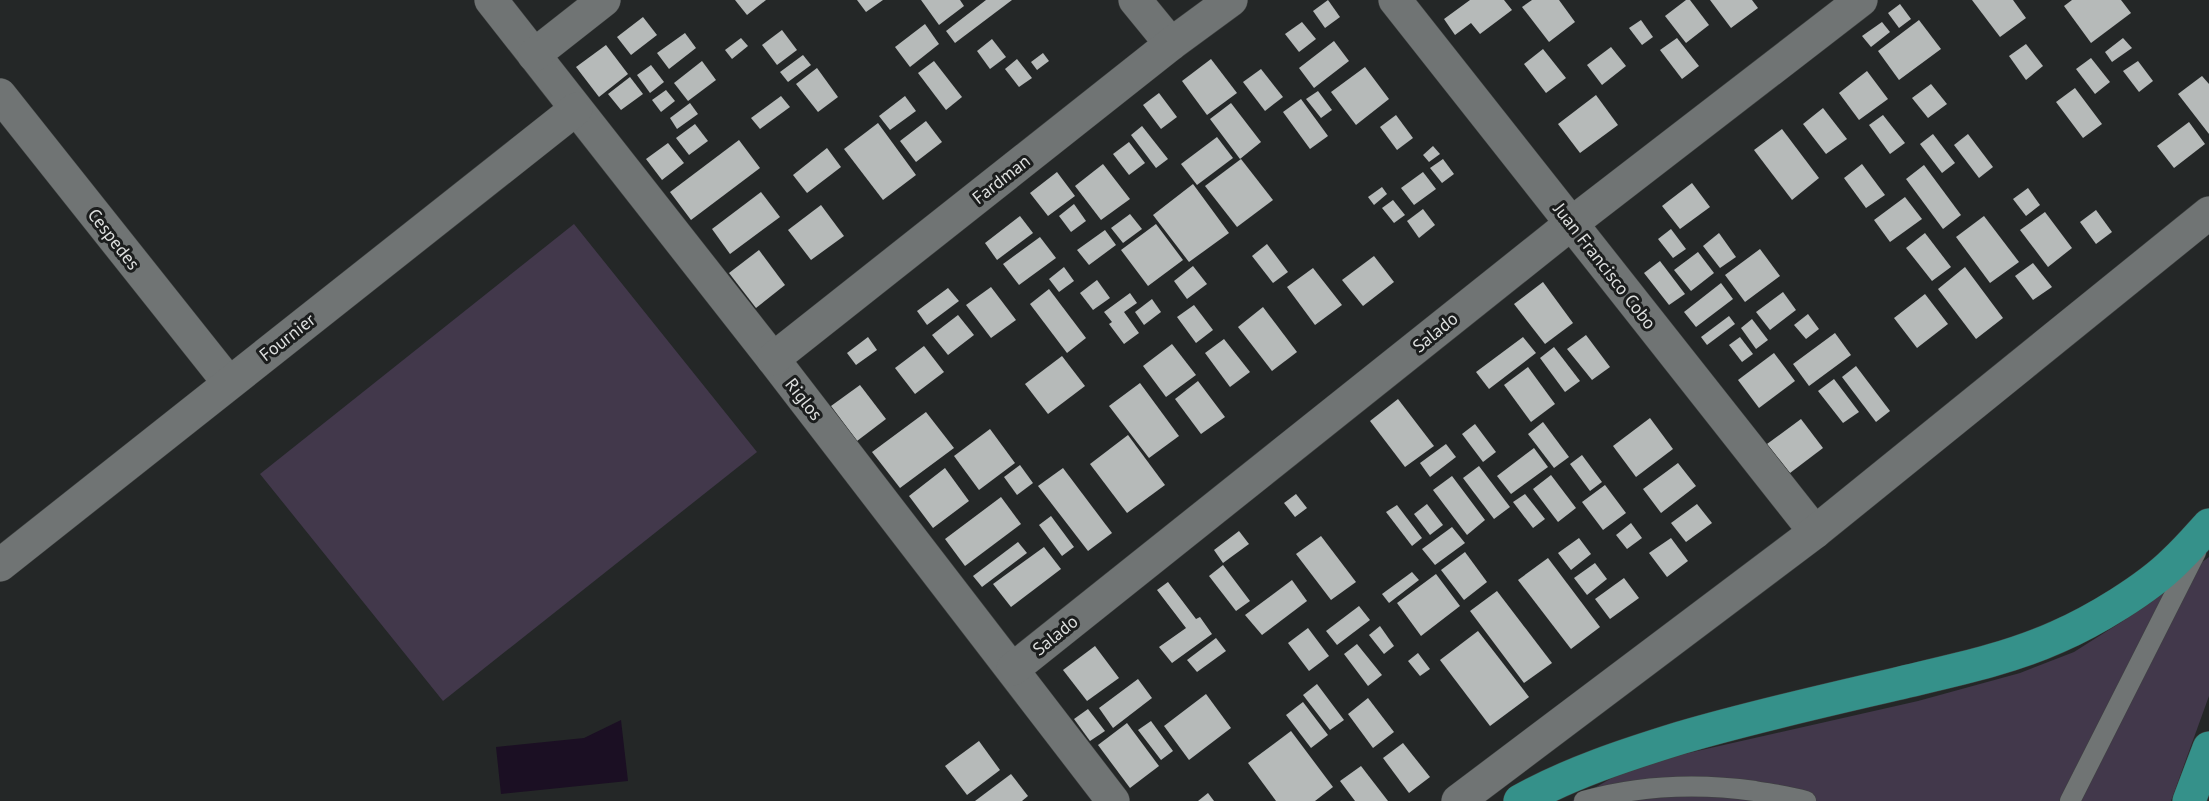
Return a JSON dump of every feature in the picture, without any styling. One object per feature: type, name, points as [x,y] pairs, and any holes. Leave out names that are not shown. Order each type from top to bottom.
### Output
[{"type":"highway","points":[[1520,801],[1579,772],[1636,751],[1748,718],[1960,669],[2013,654],[2056,638],[2137,591],[2174,563],[2209,525]]},
{"type":"highway","points":[[2189,801],[2209,748]]},
{"type":"street","name":"Riglos","points":[[491,0],[1013,669],[1113,801]]},
{"type":"street","points":[[534,55],[603,0]]},
{"type":"street","points":[[1135,0],[1171,44]]},
{"type":"street","name":"Fardman","points":[[772,359],[1230,0]]},
{"type":"street","name":"Juan Francisco Cobo","points":[[1395,0],[1815,532]]},
{"type":"street","name":"Salado","points":[[1013,669],[1572,223],[1861,0]]},
{"type":"street","name":"Cespedes","points":[[0,95],[229,383]]},
{"type":"street","name":"Fournier","points":[[0,565],[576,109]]},
{"type":"street","points":[[1458,801],[1815,532],[2209,213]]},
{"type":"lane","points":[[2070,801],[2209,525]]},
{"type":"lane","points":[[1584,801],[1640,789],[1716,786],[1791,796],[1806,801]]},
{"type":"shaded area","points":[[574,224],[757,452],[443,701],[260,474]]},
{"type":"shaded area","points":[[2209,557],[2209,696],[2171,801],[1572,801],[1629,768],[1653,761],[1918,701],[2020,673],[2074,652],[2126,619]]},
{"type":"shaded area","points":[[621,720],[628,781],[501,794],[496,747],[584,738]]},
{"type":"building","points":[[735,0],[766,0],[747,15]]},
{"type":"building","points":[[857,0],[883,0],[866,12]]},
{"type":"building","points":[[921,0],[960,0],[964,6],[939,25]]},
{"type":"building","points":[[986,0],[1012,0],[955,43],[946,31]]},
{"type":"building","points":[[1328,0],[1340,17],[1325,28],[1313,11]]},
{"type":"building","points":[[1470,0],[1504,0],[1512,10],[1480,34],[1471,23],[1455,35],[1444,19]]},
{"type":"building","points":[[1532,0],[1559,0],[1575,22],[1549,42],[1522,7]]},
{"type":"building","points":[[1686,0],[1690,0],[1709,25],[1686,43],[1665,16]]},
{"type":"building","points":[[1710,0],[1752,0],[1758,8],[1731,28]]},
{"type":"building","points":[[1972,0],[2013,0],[2026,18],[2000,37]]},
{"type":"building","points":[[2072,0],[2121,0],[2131,13],[2091,43],[2064,6]]},
{"type":"building","points":[[1900,4],[1911,19],[1899,28],[1888,13]]},
{"type":"building","points":[[643,17],[657,35],[631,55],[617,37]]},
{"type":"building","points":[[1641,20],[1653,37],[1642,45],[1629,28]]},
{"type":"building","points":[[1919,20],[1941,49],[1899,80],[1878,51]]},
{"type":"building","points":[[1302,22],[1316,39],[1299,52],[1285,34]]},
{"type":"building","points":[[1882,22],[1890,32],[1871,47],[1862,36]]},
{"type":"building","points":[[925,24],[939,44],[910,67],[895,47]]},
{"type":"building","points":[[782,30],[797,50],[777,65],[762,45]]},
{"type":"building","points":[[685,33],[696,48],[669,69],[657,53]]},
{"type":"building","points":[[741,38],[748,46],[732,59],[725,50]]},
{"type":"building","points":[[1677,38],[1699,66],[1682,79],[1660,50]]},
{"type":"building","points":[[2123,38],[2132,48],[2112,62],[2105,52]]},
{"type":"building","points":[[992,39],[1006,57],[990,69],[977,51]]},
{"type":"building","points":[[1334,41],[1349,61],[1314,88],[1299,68]]},
{"type":"building","points":[[2026,44],[2043,66],[2026,80],[2009,56]]},
{"type":"building","points":[[606,45],[628,74],[599,97],[576,67]]},
{"type":"building","points":[[1611,47],[1626,66],[1602,85],[1587,65]]},
{"type":"building","points":[[1543,49],[1566,78],[1546,93],[1524,64]]},
{"type":"building","points":[[1043,53],[1049,61],[1037,70],[1031,62]]},
{"type":"building","points":[[803,55],[811,65],[788,82],[780,72]]},
{"type":"building","points":[[2091,58],[2110,82],[2095,94],[2076,69]]},
{"type":"building","points":[[1017,59],[1032,78],[1019,87],[1005,69]]},
{"type":"building","points":[[1211,59],[1237,93],[1207,115],[1182,81]]},
{"type":"building","points":[[702,61],[716,80],[688,101],[674,83]]},
{"type":"building","points":[[934,61],[962,97],[946,110],[918,73]]},
{"type":"building","points":[[2138,61],[2153,81],[2139,92],[2123,71]]},
{"type":"building","points":[[651,65],[664,82],[650,93],[637,75]]},
{"type":"building","points":[[1365,67],[1389,99],[1356,125],[1331,92]]},
{"type":"building","points":[[817,68],[838,97],[818,112],[796,84]]},
{"type":"building","points":[[1261,69],[1283,97],[1265,111],[1243,82]]},
{"type":"building","points":[[1867,71],[1888,99],[1859,120],[1839,93]]},
{"type":"building","points":[[2202,76],[2209,84],[2209,134],[2178,94]]},
{"type":"building","points":[[630,77],[643,94],[621,110],[608,94]]},
{"type":"building","points":[[1931,84],[1947,104],[1928,118],[1912,98]]},
{"type":"building","points":[[2075,88],[2102,124],[2083,138],[2056,102]]},
{"type":"building","points":[[666,90],[675,101],[661,112],[652,100]]},
{"type":"building","points":[[1318,91],[1332,110],[1321,118],[1306,99]]},
{"type":"building","points":[[1159,93],[1177,117],[1161,129],[1143,105]]},
{"type":"building","points":[[1596,95],[1618,125],[1580,153],[1558,124]]},
{"type":"building","points":[[781,96],[790,107],[760,129],[751,118]]},
{"type":"building","points":[[905,96],[916,111],[890,130],[879,116]]},
{"type":"building","points":[[1301,99],[1328,136],[1310,149],[1283,112]]},
{"type":"building","points":[[690,103],[698,114],[677,129],[670,118]]},
{"type":"building","points":[[1231,103],[1261,142],[1240,159],[1210,119]]},
{"type":"building","points":[[1823,108],[1847,139],[1826,154],[1803,124]]},
{"type":"building","points":[[1396,115],[1413,138],[1397,150],[1380,127]]},
{"type":"building","points":[[1883,115],[1905,143],[1890,154],[1869,125]]},
{"type":"building","points":[[926,121],[942,142],[916,162],[900,141]]},
{"type":"building","points":[[2189,122],[2205,144],[2174,168],[2157,146]]},
{"type":"building","points":[[878,123],[916,175],[883,200],[844,149]]},
{"type":"building","points":[[695,124],[708,141],[689,155],[676,138]]},
{"type":"building","points":[[1142,126],[1168,159],[1156,168],[1131,135]]},
{"type":"building","points":[[1782,129],[1819,178],[1792,200],[1754,150]]},
{"type":"building","points":[[1933,134],[1955,163],[1942,173],[1920,144]]},
{"type":"building","points":[[1968,134],[1993,167],[1979,178],[1954,145]]},
{"type":"building","points":[[1217,137],[1233,158],[1197,185],[1181,164]]},
{"type":"building","points":[[739,140],[760,168],[691,220],[670,192]]},
{"type":"building","points":[[1129,142],[1145,163],[1129,175],[1113,154]]},
{"type":"building","points":[[668,143],[684,163],[662,180],[646,159]]},
{"type":"building","points":[[1433,146],[1440,154],[1429,162],[1423,155]]},
{"type":"building","points":[[827,148],[841,167],[807,193],[793,175]]},
{"type":"building","points":[[1241,159],[1273,200],[1237,227],[1205,186]]},
{"type":"building","points":[[1443,159],[1454,174],[1442,183],[1430,168]]},
{"type":"building","points":[[1103,164],[1130,199],[1101,220],[1075,186]]},
{"type":"building","points":[[1862,164],[1885,195],[1866,208],[1844,178]]},
{"type":"building","points":[[1924,165],[1961,215],[1943,229],[1906,179]]},
{"type":"building","points":[[1057,172],[1075,196],[1048,216],[1030,193]]},
{"type":"building","points":[[1423,172],[1436,189],[1414,205],[1401,188]]},
{"type":"building","points":[[1692,183],[1710,207],[1680,229],[1662,206]]},
{"type":"building","points":[[1193,184],[1229,233],[1189,262],[1153,215]]},
{"type":"building","points":[[1382,187],[1387,194],[1374,205],[1368,197]]},
{"type":"building","points":[[2028,188],[2040,205],[2026,216],[2013,199]]},
{"type":"building","points":[[761,192],[780,217],[730,254],[712,229]]},
{"type":"building","points":[[1905,197],[1922,219],[1890,242],[1874,220]]},
{"type":"building","points":[[1393,200],[1405,215],[1394,223],[1382,208]]},
{"type":"building","points":[[1074,204],[1086,221],[1071,232],[1059,216]]},
{"type":"building","points":[[821,205],[844,236],[811,260],[788,230]]},
{"type":"building","points":[[1423,209],[1435,225],[1419,238],[1407,221]]},
{"type":"building","points":[[2096,210],[2112,232],[2096,244],[2080,222]]},
{"type":"building","points":[[2045,212],[2072,248],[2048,267],[2020,230]]},
{"type":"building","points":[[1130,214],[1142,229],[1123,243],[1111,228]]},
{"type":"building","points":[[1020,216],[1033,233],[997,260],[985,243]]},
{"type":"building","points":[[1984,216],[2019,262],[1990,283],[1956,237]]},
{"type":"building","points":[[1156,224],[1183,260],[1148,286],[1121,250]]},
{"type":"building","points":[[1671,229],[1686,249],[1673,258],[1658,239]]},
{"type":"building","points":[[1105,230],[1116,245],[1089,265],[1077,250]]},
{"type":"building","points":[[1719,233],[1736,257],[1720,268],[1703,246]]},
{"type":"building","points":[[1925,233],[1951,267],[1932,281],[1906,248]]},
{"type":"building","points":[[1040,237],[1056,258],[1019,285],[1003,264]]},
{"type":"building","points":[[1267,244],[1288,272],[1273,283],[1252,256]]},
{"type":"building","points":[[1760,249],[1780,276],[1745,302],[1725,275]]},
{"type":"building","points":[[759,250],[785,285],[756,308],[729,273]]},
{"type":"building","points":[[1698,252],[1714,273],[1691,291],[1674,270]]},
{"type":"building","points":[[1374,256],[1394,282],[1363,306],[1342,280]]},
{"type":"building","points":[[1660,261],[1685,294],[1669,305],[1644,273]]},
{"type":"building","points":[[2033,263],[2052,287],[2033,300],[2015,276]]},
{"type":"building","points":[[1193,266],[1207,284],[1187,299],[1174,281]]},
{"type":"building","points":[[1064,267],[1074,281],[1059,292],[1049,279]]},
{"type":"building","points":[[1965,267],[2003,318],[1976,339],[1938,289]]},
{"type":"building","points":[[1313,268],[1342,305],[1315,325],[1287,287]]},
{"type":"building","points":[[1097,280],[1110,298],[1093,310],[1080,293]]},
{"type":"building","points":[[1543,282],[1573,323],[1545,344],[1514,304]]},
{"type":"building","points":[[1721,283],[1733,299],[1696,327],[1684,312]]},
{"type":"building","points":[[991,287],[1016,320],[991,338],[966,305]]},
{"type":"building","points":[[948,288],[959,301],[927,325],[917,311]]},
{"type":"building","points":[[1049,289],[1086,338],[1067,353],[1030,304]]},
{"type":"building","points":[[1783,292],[1796,310],[1770,330],[1756,312]]},
{"type":"building","points":[[1130,293],[1137,303],[1124,312],[1139,333],[1124,344],[1109,324],[1112,322],[1104,312]]},
{"type":"building","points":[[1925,294],[1948,324],[1917,348],[1894,318]]},
{"type":"building","points":[[1152,299],[1161,312],[1144,325],[1135,312]]},
{"type":"building","points":[[1194,305],[1213,330],[1196,343],[1177,317]]},
{"type":"building","points":[[1263,307],[1297,352],[1272,371],[1238,327]]},
{"type":"building","points":[[1808,314],[1819,329],[1806,339],[1794,325]]},
{"type":"building","points":[[958,315],[974,335],[948,355],[932,335]]},
{"type":"building","points":[[1729,316],[1735,324],[1707,345],[1701,337]]},
{"type":"building","points":[[1752,319],[1768,340],[1756,349],[1741,328]]},
{"type":"building","points":[[1835,333],[1851,355],[1809,386],[1793,364]]},
{"type":"building","points":[[1586,335],[1610,367],[1592,380],[1567,349]]},
{"type":"building","points":[[868,337],[877,350],[856,365],[847,353]]},
{"type":"building","points":[[1523,337],[1536,353],[1489,389],[1476,372]]},
{"type":"building","points":[[1740,337],[1753,354],[1742,362],[1729,345]]},
{"type":"building","points":[[1224,339],[1250,372],[1230,387],[1205,353]]},
{"type":"building","points":[[1172,344],[1196,375],[1166,397],[1143,366]]},
{"type":"building","points":[[924,346],[944,372],[915,394],[895,368]]},
{"type":"building","points":[[1554,347],[1580,381],[1565,392],[1540,358]]},
{"type":"building","points":[[1774,353],[1795,381],[1759,408],[1738,380]]},
{"type":"building","points":[[1062,356],[1085,386],[1048,414],[1025,384]]},
{"type":"building","points":[[1856,366],[1890,411],[1876,422],[1842,377]]},
{"type":"building","points":[[1528,367],[1555,404],[1531,422],[1504,385]]},
{"type":"building","points":[[1834,379],[1859,412],[1843,423],[1818,391]]},
{"type":"building","points":[[1198,381],[1225,417],[1201,434],[1175,399]]},
{"type":"building","points":[[1140,383],[1179,436],[1149,458],[1109,406]]},
{"type":"building","points":[[860,385],[886,419],[857,441],[831,406]]},
{"type":"building","points":[[1398,399],[1434,446],[1405,467],[1370,421]]},
{"type":"building","points":[[926,412],[954,448],[900,488],[872,452]]},
{"type":"building","points":[[1650,418],[1673,449],[1636,477],[1613,446]]},
{"type":"building","points":[[1801,419],[1823,448],[1790,473],[1767,444]]},
{"type":"building","points":[[1543,422],[1569,457],[1554,468],[1528,434]]},
{"type":"building","points":[[1475,424],[1496,452],[1483,462],[1462,434]]},
{"type":"building","points":[[990,429],[1015,463],[979,490],[954,456]]},
{"type":"building","points":[[1128,435],[1165,485],[1127,513],[1090,464]]},
{"type":"building","points":[[1446,444],[1456,457],[1430,477],[1420,463]]},
{"type":"building","points":[[1534,448],[1548,467],[1511,494],[1497,476]]},
{"type":"building","points":[[1582,455],[1602,482],[1590,491],[1570,464]]},
{"type":"building","points":[[1678,463],[1696,486],[1661,513],[1643,489]]},
{"type":"building","points":[[1020,465],[1033,483],[1017,495],[1004,477]]},
{"type":"building","points":[[1479,466],[1510,507],[1494,519],[1463,478]]},
{"type":"building","points":[[945,468],[969,501],[933,528],[909,496]]},
{"type":"building","points":[[1063,468],[1112,533],[1088,551],[1038,486]]},
{"type":"building","points":[[1551,475],[1576,508],[1558,522],[1533,489]]},
{"type":"building","points":[[1452,476],[1485,520],[1467,535],[1433,490]]},
{"type":"building","points":[[1605,485],[1626,513],[1603,530],[1582,502]]},
{"type":"building","points":[[1296,494],[1307,508],[1295,517],[1284,503]]},
{"type":"building","points":[[1525,494],[1545,519],[1533,528],[1513,502]]},
{"type":"building","points":[[1001,497],[1021,524],[965,566],[945,539]]},
{"type":"building","points":[[1427,504],[1443,525],[1430,535],[1414,514]]},
{"type":"building","points":[[1697,504],[1712,523],[1686,542],[1671,523]]},
{"type":"building","points":[[1397,505],[1422,538],[1412,546],[1386,512]]},
{"type":"building","points":[[1051,516],[1074,547],[1062,556],[1039,525]]},
{"type":"building","points":[[1631,523],[1642,538],[1627,549],[1616,535]]},
{"type":"building","points":[[1452,527],[1465,543],[1435,565],[1422,549]]},
{"type":"building","points":[[1239,531],[1249,544],[1223,563],[1214,550]]},
{"type":"building","points":[[1321,536],[1356,582],[1331,600],[1296,554]]},
{"type":"building","points":[[1579,538],[1591,554],[1571,570],[1558,553]]},
{"type":"building","points":[[1671,538],[1688,561],[1667,577],[1649,553]]},
{"type":"building","points":[[1018,542],[1027,553],[982,587],[973,576]]},
{"type":"building","points":[[1044,547],[1061,569],[1011,607],[993,584]]},
{"type":"building","points":[[1465,552],[1487,582],[1464,600],[1441,570]]},
{"type":"building","points":[[1548,558],[1600,627],[1571,649],[1518,580]]},
{"type":"building","points":[[1595,563],[1607,579],[1587,595],[1574,578]]},
{"type":"building","points":[[1223,565],[1250,601],[1236,611],[1209,576]]},
{"type":"building","points":[[1412,572],[1419,580],[1389,603],[1382,594]]},
{"type":"building","points":[[1436,574],[1460,606],[1421,636],[1397,603]]},
{"type":"building","points":[[1624,578],[1639,598],[1610,619],[1595,599]]},
{"type":"building","points":[[1292,580],[1307,601],[1262,635],[1245,615]]},
{"type":"building","points":[[1168,582],[1196,619],[1200,617],[1212,634],[1172,663],[1159,647],[1186,628],[1157,590]]},
{"type":"building","points":[[1497,591],[1552,663],[1524,683],[1470,611]]},
{"type":"building","points":[[1359,606],[1370,620],[1337,645],[1326,631]]},
{"type":"building","points":[[1380,626],[1394,646],[1384,654],[1369,635]]},
{"type":"building","points":[[1308,628],[1329,656],[1309,671],[1288,643]]},
{"type":"building","points":[[1478,631],[1529,697],[1490,726],[1440,660]]},
{"type":"building","points":[[1216,638],[1226,651],[1197,672],[1187,660]]},
{"type":"building","points":[[1357,644],[1382,675],[1368,686],[1344,654]]},
{"type":"building","points":[[1095,646],[1119,678],[1087,701],[1063,670]]},
{"type":"building","points":[[1418,653],[1430,669],[1420,676],[1408,661]]},
{"type":"building","points":[[1138,679],[1152,698],[1113,728],[1099,708]]},
{"type":"building","points":[[1317,684],[1344,720],[1330,730],[1303,695]]},
{"type":"building","points":[[1206,694],[1231,728],[1189,760],[1164,726]]},
{"type":"building","points":[[1368,698],[1394,732],[1373,748],[1348,714]]},
{"type":"building","points":[[1303,702],[1328,735],[1311,748],[1286,715]]},
{"type":"building","points":[[1088,709],[1105,731],[1090,741],[1074,719]]},
{"type":"building","points":[[1151,721],[1173,751],[1161,760],[1138,730]]},
{"type":"building","points":[[1127,723],[1159,766],[1130,788],[1098,745]]},
{"type":"building","points":[[1291,731],[1333,787],[1315,801],[1276,801],[1248,763]]},
{"type":"building","points":[[979,741],[1000,770],[967,795],[945,766]]},
{"type":"building","points":[[1403,743],[1430,777],[1409,793],[1383,758]]},
{"type":"building","points":[[1361,766],[1388,801],[1355,801],[1340,781]]},
{"type":"building","points":[[1011,774],[1028,796],[1022,801],[975,801]]},
{"type":"building","points":[[1208,793],[1214,801],[1198,801]]}]
